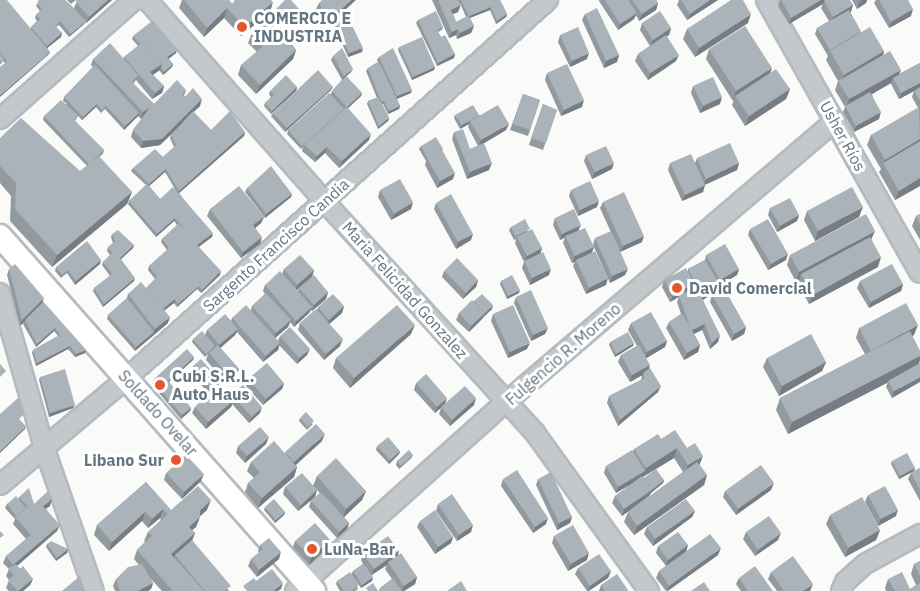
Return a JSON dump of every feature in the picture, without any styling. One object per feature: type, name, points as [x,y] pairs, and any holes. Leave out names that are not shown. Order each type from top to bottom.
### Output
[{"type":"main road","name":"Soldado Ovelar","points":[[0,236],[127,378],[305,588]]},
{"type":"street","points":[[0,119],[134,0]]},
{"type":"street","name":"Maria Felicidad Gonzalez","points":[[147,0],[324,201],[535,433],[649,591]]},
{"type":"street","name":"Sargento Francisco Candia","points":[[0,485],[127,378],[548,0]]},
{"type":"street","name":"Usher Ríos","points":[[766,0],[920,273]]},
{"type":"street","name":"Fulgencio R. Moreno","points":[[305,588],[506,402],[835,121]]},
{"type":"street","points":[[0,292],[44,447],[94,591]]},
{"type":"street","points":[[841,591],[845,582],[865,564],[920,534]]},
{"type":"building","points":[[0,0],[7,0],[50,52],[0,95],[0,67],[7,61],[0,52]]},
{"type":"building","points":[[40,0],[65,0],[86,21],[71,34],[60,21],[55,26],[62,33],[47,46],[31,27],[40,19],[36,15],[42,9],[37,3]]},
{"type":"building","points":[[78,0],[108,0],[89,17],[76,2]]},
{"type":"building","points":[[184,0],[229,0],[232,4],[236,0],[271,0],[273,2],[245,27],[227,8],[207,28]]},
{"type":"building","points":[[285,0],[291,0],[301,11],[281,30],[296,50],[260,85],[241,65],[263,46],[252,33]]},
{"type":"building","points":[[322,0],[351,0],[319,29],[312,17],[322,8],[319,3]]},
{"type":"building","points":[[438,0],[458,0],[461,5],[451,10],[456,22],[469,16],[474,26],[460,33],[458,29],[452,32]]},
{"type":"building","points":[[461,0],[500,0],[507,14],[497,21],[491,7],[469,16]]},
{"type":"building","points":[[605,0],[628,0],[637,13],[620,24]]},
{"type":"building","points":[[632,0],[656,0],[658,3],[642,14]]},
{"type":"building","points":[[681,0],[710,0],[690,14]]},
{"type":"building","points":[[731,0],[743,0],[751,14],[699,48],[687,29]]},
{"type":"building","points":[[781,0],[821,0],[791,18]]},
{"type":"building","points":[[850,0],[853,5],[833,17],[824,1]]},
{"type":"building","points":[[879,0],[908,0],[913,9],[891,22]]},
{"type":"building","points":[[597,8],[619,55],[606,61],[585,14]]},
{"type":"building","points":[[344,9],[363,48],[349,53],[333,18]]},
{"type":"building","points":[[849,10],[861,31],[830,50],[817,28]]},
{"type":"building","points":[[436,11],[443,27],[437,30],[441,37],[445,35],[455,54],[438,63],[418,20]]},
{"type":"building","points":[[660,11],[671,28],[653,40],[642,23]]},
{"type":"building","points":[[152,21],[177,50],[167,57],[173,64],[164,72],[161,68],[162,64],[143,42],[140,44],[133,36]]},
{"type":"building","points":[[745,26],[772,68],[736,91],[709,49]]},
{"type":"building","points":[[578,27],[589,53],[572,61],[560,35]]},
{"type":"building","points":[[870,27],[884,51],[844,75],[830,51]]},
{"type":"building","points":[[666,35],[679,55],[650,73],[638,54]]},
{"type":"building","points":[[422,37],[435,67],[413,77],[399,47]]},
{"type":"building","points":[[143,42],[162,64],[150,72],[164,86],[155,93],[124,57]]},
{"type":"building","points":[[110,43],[138,75],[132,82],[154,104],[177,80],[186,90],[182,94],[185,97],[193,88],[202,99],[162,139],[143,141],[133,130],[150,107],[143,112],[93,59]]},
{"type":"building","points":[[342,48],[353,69],[344,76],[333,56]]},
{"type":"building","points":[[393,48],[412,90],[397,96],[379,57]]},
{"type":"building","points":[[890,51],[901,70],[849,99],[838,81]]},
{"type":"building","points":[[379,62],[400,106],[389,111],[384,101],[381,101],[368,68]]},
{"type":"building","points":[[920,63],[920,83],[901,93],[893,78]]},
{"type":"building","points":[[567,64],[584,100],[564,110],[547,73]]},
{"type":"building","points":[[95,65],[139,113],[125,126],[106,106],[102,110],[97,104],[83,117],[64,97]]},
{"type":"building","points":[[776,69],[790,89],[749,116],[735,96]]},
{"type":"building","points":[[318,70],[333,87],[287,128],[273,113]]},
{"type":"building","points":[[286,75],[297,87],[272,111],[265,103],[274,95],[270,91]]},
{"type":"building","points":[[346,76],[362,93],[347,107],[332,91]]},
{"type":"building","points":[[713,77],[722,97],[703,106],[693,86]]},
{"type":"building","points":[[920,87],[920,101],[914,91]]},
{"type":"building","points":[[870,92],[881,112],[856,126],[845,106]]},
{"type":"building","points":[[329,93],[344,109],[302,146],[288,130]]},
{"type":"building","points":[[523,94],[540,100],[530,130],[513,124]]},
{"type":"building","points":[[378,97],[389,118],[379,126],[368,101]]},
{"type":"building","points":[[61,100],[78,115],[74,120],[104,150],[89,164],[44,116]]},
{"type":"building","points":[[543,104],[557,110],[546,143],[531,138]]},
{"type":"building","points":[[473,105],[479,115],[462,125],[455,115]]},
{"type":"building","points":[[498,105],[509,124],[481,140],[470,121]]},
{"type":"building","points":[[347,107],[371,134],[342,161],[327,147],[317,156],[304,145]]},
{"type":"building","points":[[919,107],[920,139],[885,160],[871,135]]},
{"type":"building","points":[[193,111],[211,130],[230,111],[245,132],[179,191],[166,169],[149,184],[133,168],[155,149],[163,157],[176,145],[171,135]]},
{"type":"building","points":[[21,118],[80,171],[99,156],[132,192],[57,255],[15,209],[16,183],[0,166],[0,138]]},
{"type":"building","points":[[463,129],[470,149],[484,143],[492,163],[470,172],[454,132]]},
{"type":"building","points":[[436,137],[443,149],[427,158],[421,146]]},
{"type":"building","points":[[920,141],[920,178],[899,191],[883,163]]},
{"type":"building","points":[[730,143],[739,163],[706,179],[697,158]]},
{"type":"building","points":[[606,146],[614,163],[595,172],[586,155]]},
{"type":"building","points":[[442,150],[455,173],[440,181],[427,158]]},
{"type":"building","points":[[691,154],[705,185],[685,195],[670,163]]},
{"type":"building","points":[[271,166],[292,194],[266,214],[247,188]]},
{"type":"building","points":[[400,179],[413,202],[394,214],[380,190]]},
{"type":"building","points":[[590,181],[599,201],[580,210],[571,190]]},
{"type":"building","points":[[147,184],[160,199],[173,187],[213,233],[197,245],[221,271],[202,290],[199,286],[178,304],[175,299],[163,309],[146,288],[157,277],[149,266],[169,248],[162,239],[179,224],[184,228],[175,218],[157,234],[129,201]]},
{"type":"building","points":[[239,186],[264,217],[253,225],[262,237],[243,252],[210,209]]},
{"type":"building","points":[[852,187],[863,207],[818,231],[807,211]]},
{"type":"building","points":[[624,192],[644,236],[623,246],[603,202]]},
{"type":"building","points":[[451,194],[473,234],[458,242],[436,203]]},
{"type":"building","points":[[790,198],[799,215],[780,226],[770,208]]},
{"type":"building","points":[[574,209],[581,225],[562,234],[555,218]]},
{"type":"building","points":[[866,214],[875,231],[799,272],[790,255]]},
{"type":"building","points":[[525,219],[530,229],[515,236],[511,227]]},
{"type":"building","points":[[768,219],[788,254],[771,264],[750,229]]},
{"type":"building","points":[[585,228],[594,247],[575,256],[565,236]]},
{"type":"building","points":[[532,229],[542,248],[527,256],[517,237]]},
{"type":"building","points":[[118,230],[134,245],[120,258],[135,278],[104,304],[94,288],[112,274],[103,262],[112,253],[108,247],[115,242],[112,234]]},
{"type":"building","points":[[611,231],[628,269],[612,276],[595,238]]},
{"type":"building","points":[[870,237],[881,257],[813,295],[801,274]]},
{"type":"building","points":[[87,241],[101,260],[76,281],[68,270],[62,275],[56,267]]},
{"type":"building","points":[[725,244],[739,269],[720,280],[706,255]]},
{"type":"building","points":[[595,251],[608,278],[589,288],[576,260]]},
{"type":"building","points":[[543,252],[551,269],[532,278],[524,261]]},
{"type":"building","points":[[300,255],[314,270],[297,285],[284,269]]},
{"type":"building","points":[[457,258],[478,280],[466,293],[444,271]]},
{"type":"building","points":[[705,260],[720,285],[703,295],[688,269]]},
{"type":"building","points":[[15,264],[44,298],[22,320],[9,269]]},
{"type":"building","points":[[892,264],[903,284],[871,302],[860,281]]},
{"type":"building","points":[[686,268],[694,283],[673,296],[664,280]]},
{"type":"building","points":[[280,271],[312,307],[296,321],[265,285]]},
{"type":"building","points":[[314,275],[328,292],[314,305],[299,288]]},
{"type":"building","points":[[512,275],[520,290],[508,296],[501,281]]},
{"type":"building","points":[[141,282],[170,317],[155,329],[128,294]]},
{"type":"building","points":[[696,286],[720,335],[712,343],[705,324],[692,330],[700,345],[687,353],[669,322],[682,314],[690,326],[679,296]]},
{"type":"building","points":[[724,288],[746,327],[734,334],[712,295]]},
{"type":"building","points":[[531,290],[548,328],[533,335],[516,297]]},
{"type":"building","points":[[266,293],[291,320],[276,333],[252,306]]},
{"type":"building","points":[[333,294],[344,306],[329,320],[318,307]]},
{"type":"building","points":[[482,294],[493,305],[485,313],[474,301]]},
{"type":"building","points":[[127,298],[154,332],[136,347],[108,315]]},
{"type":"building","points":[[472,300],[485,313],[471,326],[459,313]]},
{"type":"building","points":[[43,302],[86,350],[76,354],[70,346],[37,363],[33,350],[60,335],[55,328],[37,344],[25,320]]},
{"type":"building","points":[[906,303],[918,325],[871,351],[859,328]]},
{"type":"building","points":[[246,305],[280,343],[266,356],[232,318]]},
{"type":"building","points":[[397,305],[415,325],[354,378],[336,358]]},
{"type":"building","points":[[513,305],[530,343],[510,352],[493,314]]},
{"type":"building","points":[[316,309],[343,339],[326,354],[300,323]]},
{"type":"building","points":[[651,312],[667,341],[647,352],[631,323]]},
{"type":"building","points":[[225,314],[238,329],[219,345],[207,330]]},
{"type":"building","points":[[290,327],[310,349],[299,358],[280,336]]},
{"type":"building","points":[[202,331],[215,346],[206,354],[193,339]]},
{"type":"building","points":[[910,331],[920,351],[920,356],[792,422],[780,398]]},
{"type":"building","points":[[628,332],[634,343],[616,354],[610,342]]},
{"type":"building","points":[[811,334],[826,362],[782,386],[767,358]]},
{"type":"building","points":[[218,345],[239,369],[230,377],[209,353]]},
{"type":"building","points":[[639,345],[650,365],[632,375],[621,355]]},
{"type":"building","name":"Cubi S.R.L. Auto Haus","points":[[187,349],[194,357],[168,381],[191,408],[182,415],[154,383],[154,379]]},
{"type":"building","points":[[201,359],[220,381],[212,388],[193,366]]},
{"type":"building","points":[[267,363],[284,383],[266,399],[248,379]]},
{"type":"building","points":[[920,363],[920,377],[894,391],[888,381]]},
{"type":"building","points":[[0,364],[6,371],[0,377]]},
{"type":"building","points":[[650,368],[661,386],[620,420],[609,396],[645,378],[643,373]]},
{"type":"building","points":[[65,369],[75,405],[50,413],[40,377]]},
{"type":"building","points":[[426,374],[447,398],[437,407],[416,383]]},
{"type":"building","points":[[220,385],[234,400],[208,422],[195,407]]},
{"type":"building","points":[[243,385],[262,407],[252,417],[232,395]]},
{"type":"building","points":[[465,386],[476,398],[452,420],[441,407]]},
{"type":"building","points":[[19,397],[24,414],[19,419],[26,426],[0,451],[0,414]]},
{"type":"building","points":[[306,412],[314,421],[308,427],[300,418]]},
{"type":"building","points":[[316,424],[325,434],[294,462],[285,452]]},
{"type":"building","points":[[260,427],[269,437],[247,456],[238,446]]},
{"type":"building","points":[[675,430],[687,448],[695,443],[703,456],[688,465],[677,448],[646,468],[634,449],[658,434],[661,439]]},
{"type":"building","points":[[388,437],[400,451],[390,460],[377,446]]},
{"type":"building","points":[[274,441],[297,467],[262,498],[248,483],[260,473],[251,462]]},
{"type":"building","points":[[409,450],[413,455],[401,466],[397,461]]},
{"type":"building","points":[[632,450],[645,471],[618,487],[606,466]]},
{"type":"building","points":[[907,453],[915,468],[900,476],[892,461]]},
{"type":"building","points":[[186,455],[204,474],[184,492],[166,473]]},
{"type":"building","points":[[336,458],[366,491],[346,509],[317,476]]},
{"type":"building","points":[[697,462],[707,475],[637,526],[628,512]]},
{"type":"building","points":[[761,465],[774,483],[738,509],[725,491]]},
{"type":"building","points":[[920,468],[920,490],[911,473]]},
{"type":"building","points":[[656,469],[664,480],[652,490],[644,478]]},
{"type":"building","points":[[517,470],[548,518],[535,527],[503,479]]},
{"type":"building","points":[[551,472],[572,517],[559,523],[538,479]]},
{"type":"building","points":[[302,473],[317,490],[301,505],[285,487]]},
{"type":"building","points":[[642,476],[652,490],[624,509],[615,496]]},
{"type":"building","points":[[146,482],[171,510],[198,486],[211,500],[200,510],[200,517],[189,527],[195,533],[171,554],[204,591],[173,591],[137,550],[152,536],[148,532],[168,514],[163,509],[152,519],[145,512],[112,542],[97,525]]},
{"type":"building","points":[[885,486],[898,510],[881,519],[868,495]]},
{"type":"building","points":[[29,488],[34,504],[48,491],[52,499],[43,506],[60,525],[13,565],[6,556],[31,535],[15,517],[28,507],[19,497]]},
{"type":"building","points":[[321,492],[349,523],[339,532],[311,501]]},
{"type":"building","points":[[452,494],[473,525],[459,535],[438,504]]},
{"type":"building","points":[[16,496],[26,508],[16,516],[7,504]]},
{"type":"building","points":[[862,497],[880,530],[848,548],[830,515]]},
{"type":"building","points":[[274,499],[285,512],[276,520],[265,507]]},
{"type":"building","points":[[686,499],[695,511],[655,539],[647,527]]},
{"type":"building","points":[[435,510],[453,537],[438,547],[420,521]]},
{"type":"building","points":[[769,516],[781,533],[758,550],[746,532]]},
{"type":"building","points":[[315,523],[330,540],[311,558],[295,541]]},
{"type":"building","points":[[573,525],[589,553],[571,564],[554,536]]},
{"type":"building","points":[[678,532],[688,545],[668,560],[658,546]]},
{"type":"building","points":[[710,534],[721,548],[669,586],[659,571]]},
{"type":"building","points":[[388,536],[399,551],[374,569],[363,554]]},
{"type":"building","points":[[269,538],[281,552],[259,570],[251,559],[263,549],[260,545]]},
{"type":"building","points":[[192,540],[231,586],[224,591],[205,591],[175,555]]},
{"type":"building","points":[[51,541],[68,549],[57,558],[47,544]]},
{"type":"building","points":[[401,553],[417,577],[404,586],[388,562]]},
{"type":"building","points":[[599,554],[611,571],[590,586],[578,568]]},
{"type":"building","points":[[793,556],[813,584],[803,591],[784,591],[771,572]]},
{"type":"building","points":[[920,561],[920,576],[914,564]]},
{"type":"building","points":[[16,564],[20,569],[23,566],[33,579],[18,591],[8,581],[14,575],[8,569]]},
{"type":"building","points":[[142,564],[153,583],[138,591],[120,591],[116,579],[128,567]]},
{"type":"building","points":[[364,564],[373,577],[362,585],[353,571]]},
{"type":"building","points":[[755,566],[773,591],[748,591],[739,578]]},
{"type":"building","points":[[272,569],[283,583],[273,591],[247,591],[243,586],[254,578],[256,581]]},
{"type":"building","points":[[350,572],[359,585],[351,591],[344,591],[337,581]]},
{"type":"building","points":[[902,572],[910,589],[920,583],[920,591],[895,591],[888,579]]},
{"type":"building","points":[[617,574],[628,590],[605,591],[601,585]]},
{"type":"building","points":[[80,576],[85,591],[62,591]]},
{"type":"building","points":[[393,579],[402,591],[381,591],[380,588]]},
{"type":"building","points":[[461,581],[467,591],[447,591]]},
{"type":"building","points":[[704,582],[710,591],[691,591]]},
{"type":"building","points":[[373,583],[378,591],[368,591],[366,588]]},
{"type":"place","name":"COMERCIO E INDUSTRIA","points":[[242,27]]},
{"type":"place","name":"David Comercial","points":[[677,288]]},
{"type":"place","name":"Cubi S.R.L. Auto Haus","points":[[160,385]]},
{"type":"place","name":"Libano Sur","points":[[176,460]]},
{"type":"place","name":"LuNa-Bar","points":[[312,549]]}]
